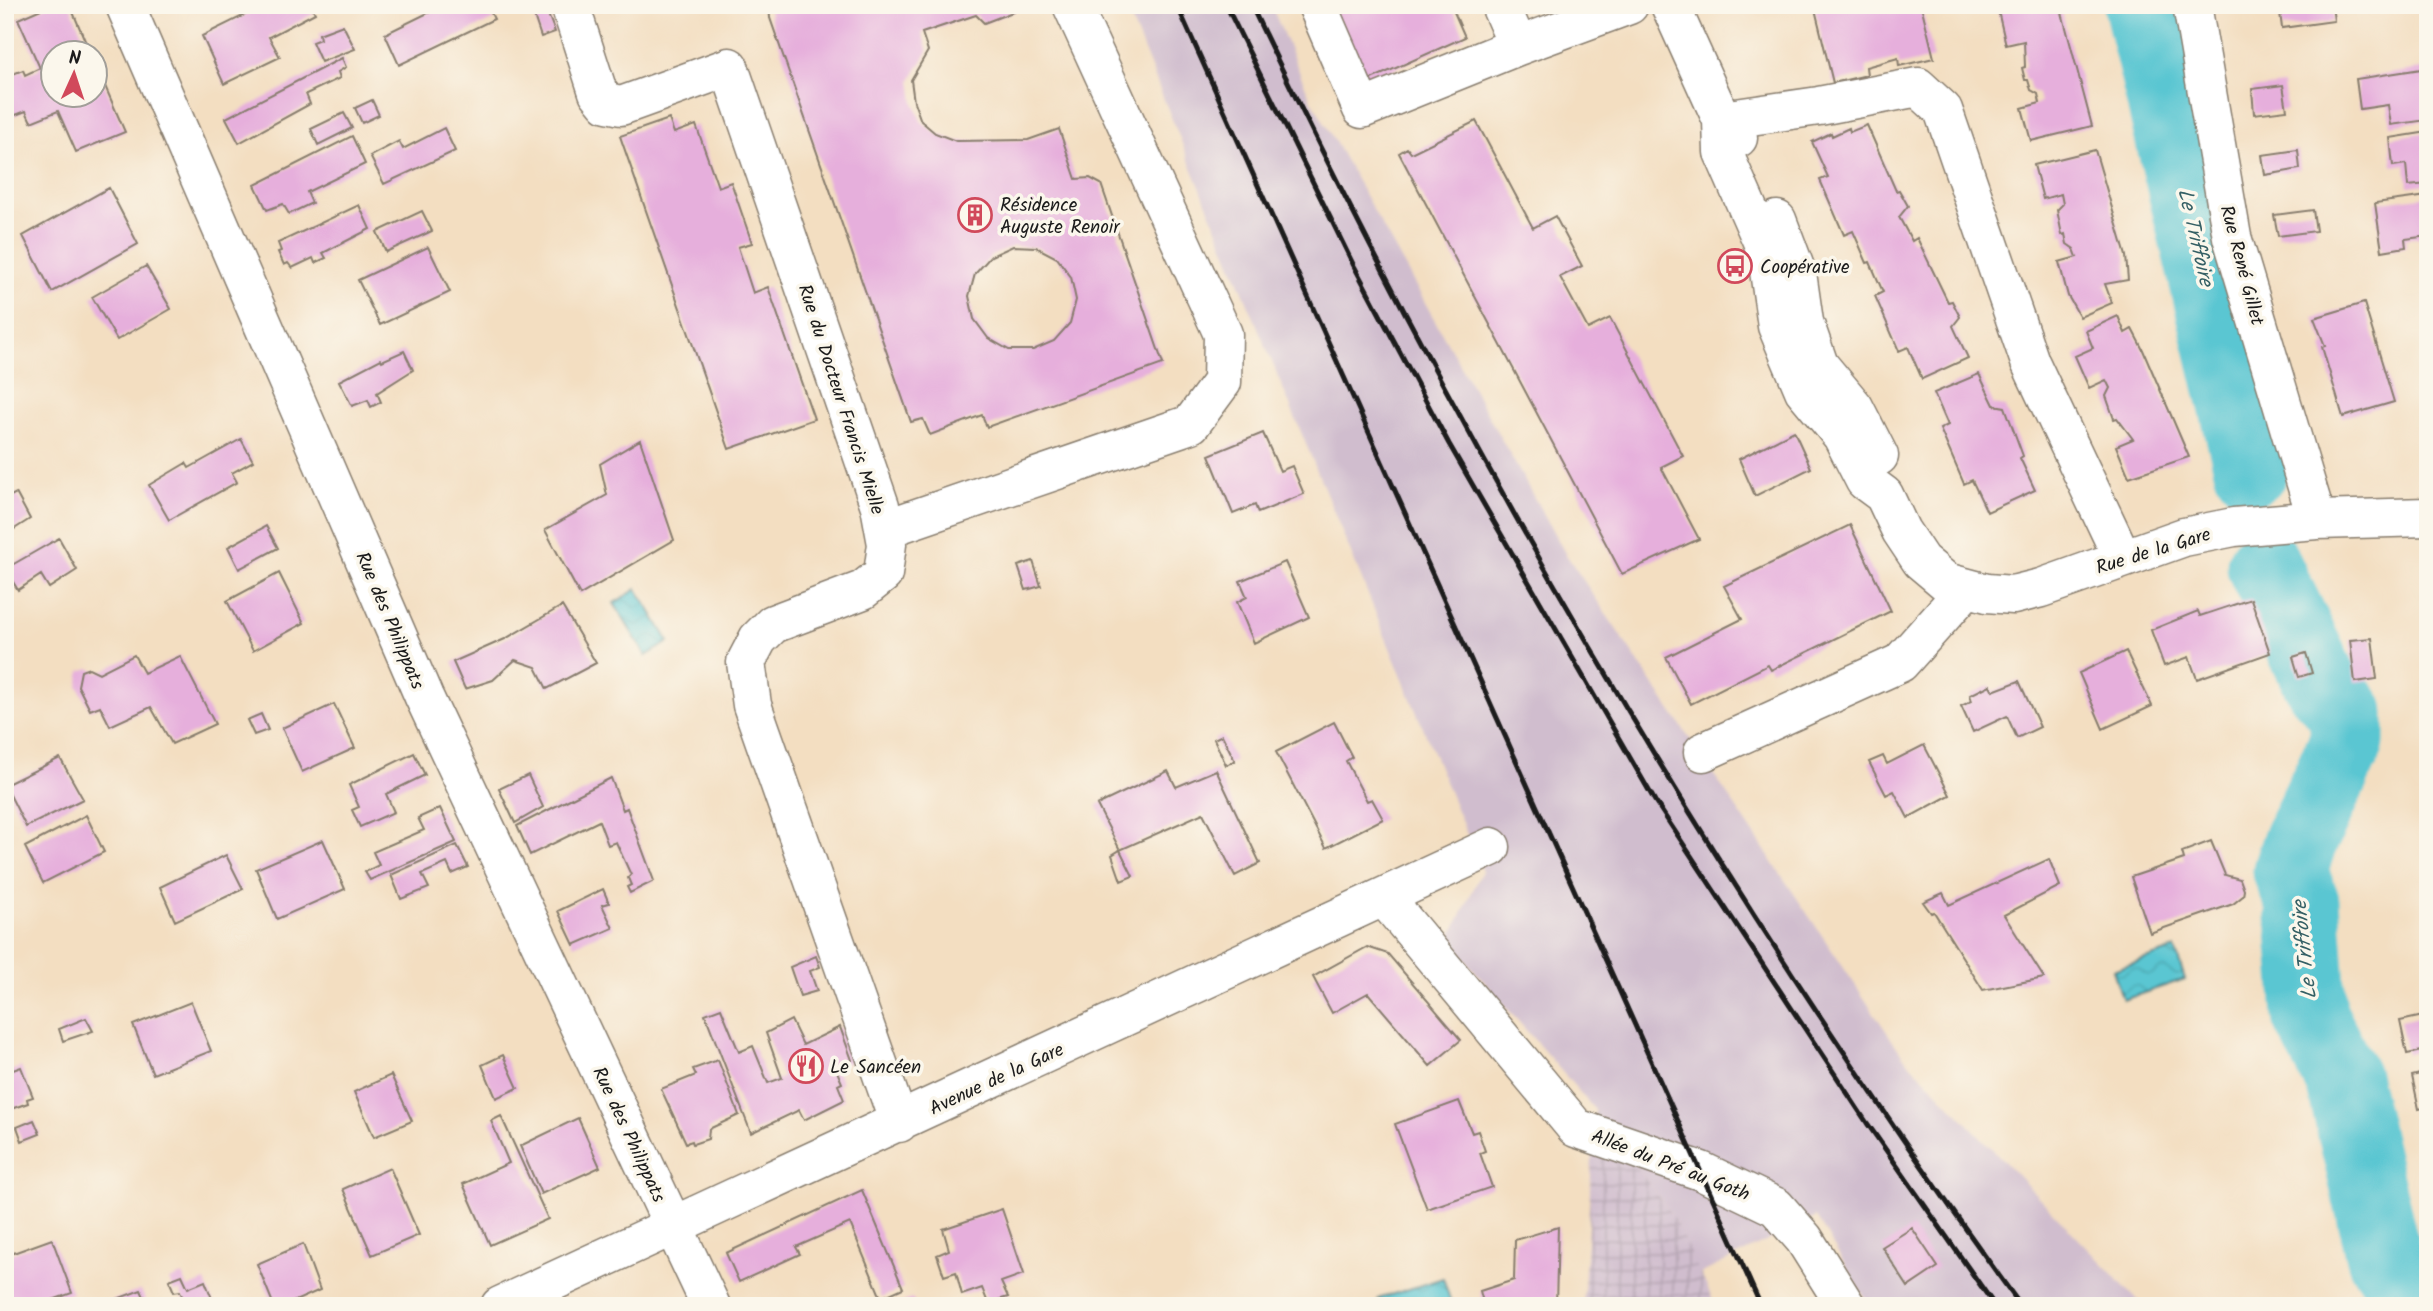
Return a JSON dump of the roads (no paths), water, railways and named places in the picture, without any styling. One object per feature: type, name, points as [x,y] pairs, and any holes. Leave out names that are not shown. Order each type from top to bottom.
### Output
[{"type":"street","name":"Rue des Philippats","points":[[125,5],[424,697],[711,1306]]},
{"type":"street","name":"Rue du Docteur Francis Mielle","points":[[570,5],[598,92],[607,103],[621,106],[729,67],[880,506],[887,544],[883,574],[863,590],[773,624],[758,639],[746,662],[752,705],[899,1123]]},
{"type":"street","points":[[885,529],[1191,424],[1222,383],[1223,334],[1072,5]]},
{"type":"street","points":[[1317,5],[1362,109],[1629,5]]},
{"type":"street","points":[[1500,5],[1518,46]]},
{"type":"street","name":"Rue de la Gare","points":[[1670,5],[1722,120],[1746,147],[1797,273],[1804,322],[1819,365],[1854,407],[1886,472],[1884,495],[1901,531],[1921,561],[1946,582],[2013,595],[2041,588],[2184,537],[2234,527],[2317,520],[2428,517]]},
{"type":"street","name":"Rue René Gillet","points":[[2192,5],[2232,237],[2317,520]]},
{"type":"street","points":[[1722,120],[1918,87],[1943,110],[2030,362],[2122,557]]},
{"type":"street","points":[[1703,752],[1900,663],[1967,588]]},
{"type":"street","name":"Avenue de la Gare","points":[[500,1306],[1491,847]]},
{"type":"street","name":"Allée du Pré au Goth","points":[[1384,897],[1576,1128],[1701,1171],[1776,1208],[1804,1239],[1846,1306]]},
{"type":"water","points":[[637,589],[669,642],[646,656],[614,603]]},
{"type":"water","points":[[2175,949],[2185,979],[2123,1000],[2113,970]]},
{"type":"water","points":[[1443,1278],[1452,1306],[1380,1306],[1378,1299]]},
{"type":"waterway","name":"Le Triffoire","points":[[2141,5],[2251,468]]},
{"type":"waterway","name":"Le Triffoire","points":[[2264,566],[2322,685],[2347,713],[2347,741],[2299,843],[2290,871],[2302,902],[2310,1015],[2343,1081],[2384,1257],[2418,1306]]},
{"type":"railway","points":[[1177,5],[1761,1306]]},
{"type":"railway","points":[[1226,5],[1353,264],[1449,444],[1655,801],[1867,1123],[1995,1306]]},
{"type":"railway","points":[[1251,5],[1334,175],[1421,343],[1606,674],[1806,995],[2021,1306]]},
{"type":"place","name":"Résidence Auguste Renoir","points":[[975,215]]},
{"type":"place","name":"Coopérative","points":[[1735,266]]},
{"type":"place","name":"Le Sancéen","points":[[806,1066]]}]
